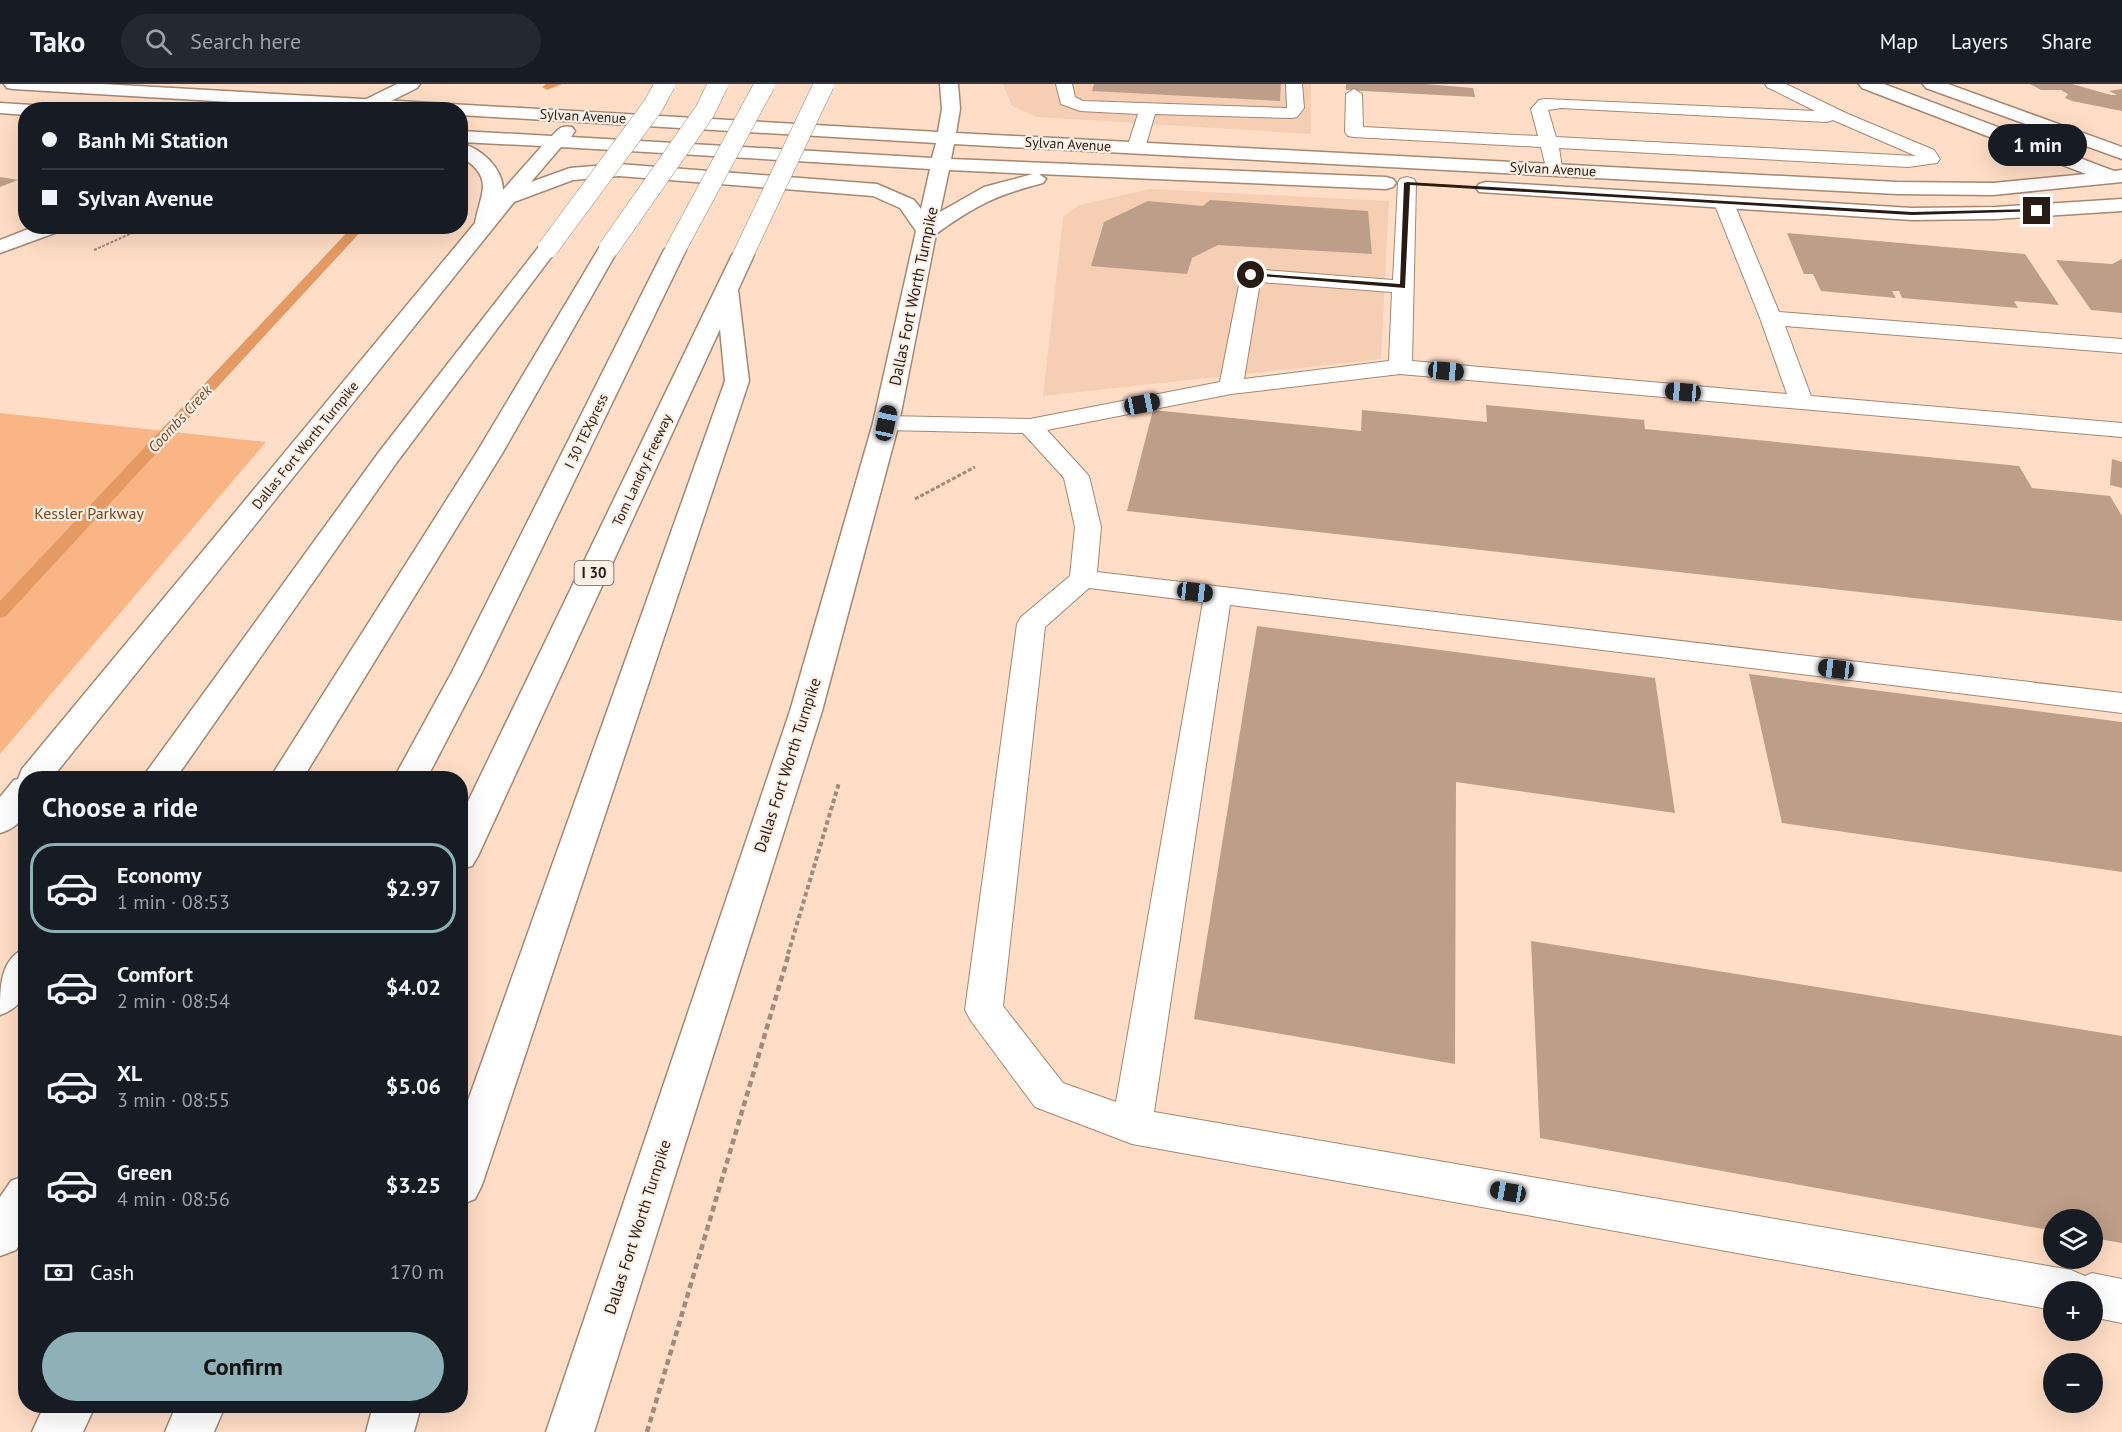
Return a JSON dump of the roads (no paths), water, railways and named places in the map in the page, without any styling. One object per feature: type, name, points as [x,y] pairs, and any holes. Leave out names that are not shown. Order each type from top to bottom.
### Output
[{"type":"main road","name":"Sylvan Avenue","points":[[13,84],[288,102]]},
{"type":"main road","points":[[374,102],[411,84]]},
{"type":"main road","points":[[163,771],[388,457],[549,248],[653,106],[665,84]]},
{"type":"main road","points":[[290,771],[490,452],[609,248],[705,111],[718,84]]},
{"type":"main road","name":"I 30 TEXpress","points":[[414,771],[467,672],[675,250],[765,84]]},
{"type":"main road","name":"Tom Landry Freeway","points":[[468,839],[824,84]]},
{"type":"main road","name":"Dallas Fort Worth Turnpike","points":[[570,1432],[806,711],[886,423],[951,109],[949,84]]},
{"type":"main road","points":[[1868,84],[2120,178]]},
{"type":"main road","points":[[1932,84],[2122,153]]},
{"type":"main road","points":[[0,108],[18,109]]},
{"type":"main road","name":"Sylvan Avenue","points":[[468,111],[580,115],[943,151],[1128,173],[1430,185]]},
{"type":"main road","name":"Dallas Fort Worth Turnpike","points":[[40,771],[484,225],[580,115]]},
{"type":"main road","name":"Sylvan Avenue","points":[[468,136],[556,142],[943,151],[1136,148],[1553,168],[1897,188],[1993,189],[2120,178]]},
{"type":"main road","points":[[504,201],[570,174],[619,170],[877,190],[907,204],[927,231],[967,201],[997,187],[1033,179],[1128,173],[1136,148]]},
{"type":"main road","points":[[468,153],[482,161],[492,174],[495,192],[484,225]]},
{"type":"main road","points":[[1713,178],[1724,203]]},
{"type":"main road","name":"Sylvan Avenue","points":[[1463,186],[1912,214],[1996,213],[2122,205]]},
{"type":"main road","points":[[0,247],[35,234]]},
{"type":"main road","points":[[468,1162],[737,381],[727,290]]},
{"type":"main road","points":[[0,820],[18,799]]},
{"type":"main road","points":[[0,999],[18,974]]},
{"type":"main road","points":[[0,1235],[18,1207]]},
{"type":"main road","points":[[56,1432],[67,1413]]},
{"type":"main road","points":[[189,1432],[198,1413]]},
{"type":"main road","points":[[390,1432],[395,1413]]},
{"type":"lane","points":[[1064,84],[1067,100],[1080,106],[1291,113],[1296,108],[1294,84]]},
{"type":"lane","points":[[1354,94],[1354,132],[1908,162],[1931,159],[1928,154],[1842,118],[1773,84]]},
{"type":"lane","points":[[1553,168],[1549,142],[1539,109],[1545,104],[1842,118]]},
{"type":"lane","points":[[1136,148],[1148,109]]},
{"type":"lane","points":[[1703,151],[1713,178]]},
{"type":"lane","points":[[1400,367],[1407,183]]},
{"type":"lane","points":[[1724,203],[1771,318],[1802,403]]},
{"type":"lane","points":[[1231,387],[1251,275],[1403,287]]},
{"type":"lane","points":[[1771,318],[2122,346]]},
{"type":"lane","points":[[886,423],[1030,426],[1231,387],[1400,367],[2122,430]]},
{"type":"lane","points":[[1030,426],[1076,476],[1088,527],[1083,579],[1031,624],[984,1010],[1049,1095],[1132,1126],[2043,1287]]},
{"type":"lane","points":[[1083,579],[2122,703]]},
{"type":"lane","points":[[1132,1126],[1218,595]]},
{"type":"lane","points":[[2103,1297],[2122,1300]]},
{"type":"waterway","name":"Coombs Creek","points":[[547,87],[557,84]]},
{"type":"waterway","name":"Coombs Creek","points":[[0,612],[353,234]]},
{"type":"park label","name":"Kessler Parkway","points":[[89,513]]}]
